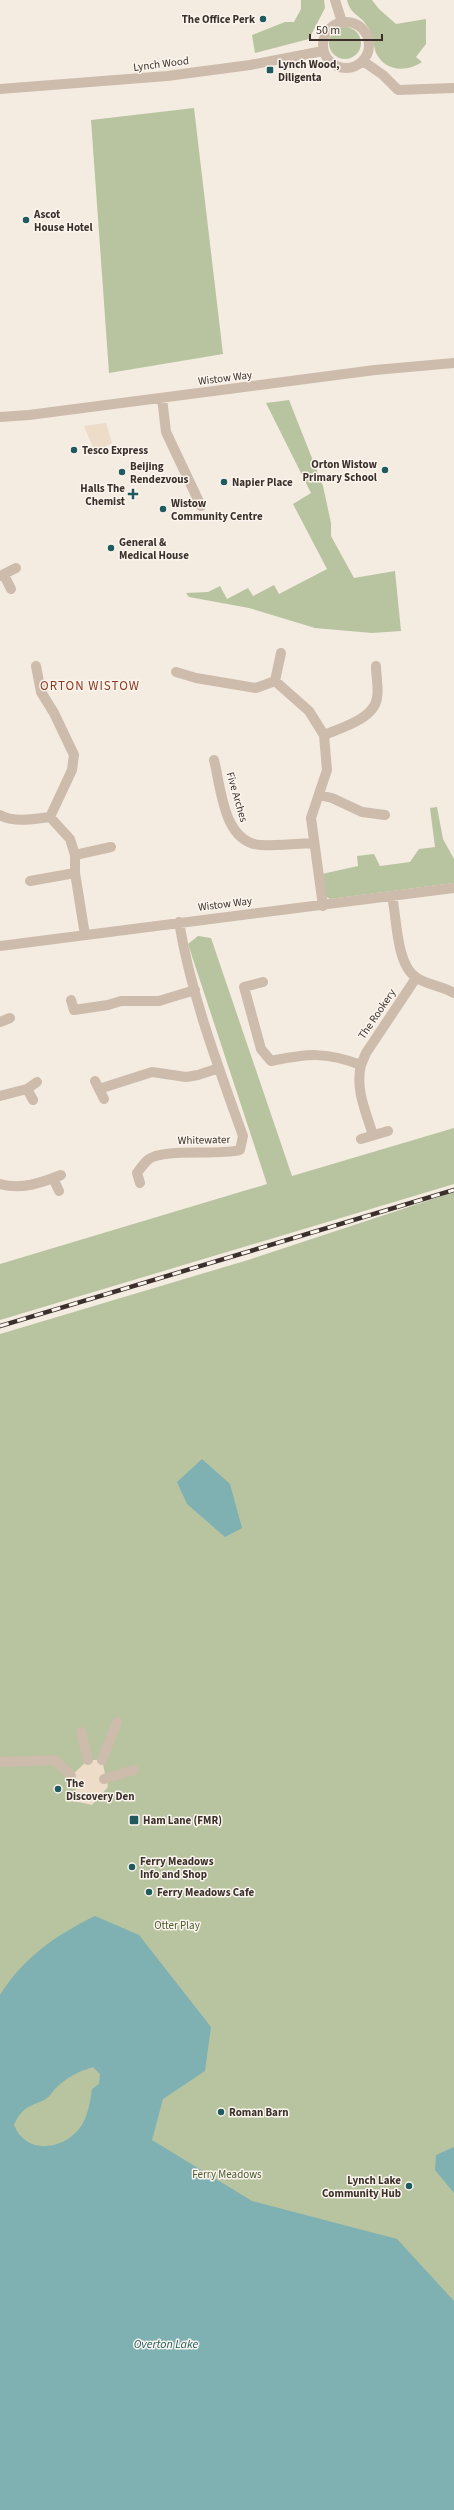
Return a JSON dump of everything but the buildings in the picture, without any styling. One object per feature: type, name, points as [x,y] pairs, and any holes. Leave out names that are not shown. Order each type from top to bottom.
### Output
[{"type":"street","points":[[335,0],[342,22]]},
{"type":"street","points":[[342,22],[354,24],[367,37],[368,49],[363,61],[354,67],[342,68],[332,64],[323,51],[325,34],[332,26],[342,22]]},
{"type":"street","name":"Lynch Wood","points":[[0,89],[167,76],[250,65],[323,51]]},
{"type":"street","points":[[363,61],[383,75],[398,90],[454,88]]},
{"type":"street","name":"Wistow Way","points":[[0,417],[162,398],[375,370],[454,363]]},
{"type":"street","points":[[162,398],[166,432],[201,506]]},
{"type":"street","points":[[11,589],[2,575],[16,568]]},
{"type":"street","points":[[275,682],[281,653]]},
{"type":"street","points":[[36,666],[41,692],[54,713],[74,755],[72,770],[50,817]]},
{"type":"street","points":[[324,735],[361,718],[370,709],[377,699],[376,666]]},
{"type":"street","points":[[176,672],[196,678],[256,688],[275,682]]},
{"type":"street","points":[[275,682],[309,710],[324,735],[327,770],[311,818],[313,843],[323,906]]},
{"type":"street","name":"Five Arches","points":[[214,760],[227,813],[234,831],[243,839],[259,845],[313,843]]},
{"type":"street","points":[[319,795],[332,798],[362,812],[385,815]]},
{"type":"street","points":[[0,815],[6,818],[33,819],[50,817]]},
{"type":"street","points":[[50,817],[70,839],[75,855],[75,873],[85,935]]},
{"type":"street","points":[[75,855],[111,847]]},
{"type":"street","points":[[30,881],[75,873]]},
{"type":"street","name":"Wistow Way","points":[[0,946],[180,922],[323,906],[454,888]]},
{"type":"street","points":[[392,896],[399,944],[406,964],[416,978],[443,986],[454,993]]},
{"type":"street","name":"Whitewater","points":[[135,1176],[149,1159],[173,1152],[228,1153],[240,1150],[243,1136],[219,1068],[184,953],[180,922]]},
{"type":"street","name":"The Rookery","points":[[373,1135],[360,1093],[358,1076],[361,1065],[366,1053],[416,978]]},
{"type":"street","points":[[263,982],[244,986],[261,1049],[271,1061],[309,1054],[334,1057],[361,1065]]},
{"type":"street","points":[[75,1010],[108,1005],[121,1000],[159,1001],[195,990]]},
{"type":"street","points":[[99,1090],[152,1072],[186,1077],[198,1075],[219,1068]]},
{"type":"street","points":[[0,1096],[27,1089],[37,1082]]},
{"type":"street","points":[[27,1089],[33,1100]]},
{"type":"street","points":[[361,1139],[388,1131]]},
{"type":"street","points":[[0,1184],[12,1187],[30,1186],[57,1177],[59,1191]]},
{"type":"street","points":[[102,1760],[117,1722]]},
{"type":"street","points":[[81,1732],[88,1760]]},
{"type":"street","points":[[1,1762],[55,1760],[70,1776]]},
{"type":"street","points":[[104,1779],[134,1770]]},
{"type":"green space","points":[[301,0],[324,0],[325,8],[309,39],[255,53],[252,35],[285,22],[294,22],[301,9]]},
{"type":"green space","points":[[347,0],[372,0],[379,9],[396,24],[426,19],[426,44],[416,57],[422,62],[403,69],[391,67],[385,64],[376,53],[369,29],[353,12]]},
{"type":"green space","points":[[342,27],[348,27],[357,31],[361,43],[357,55],[348,59],[342,59],[333,55],[329,46],[329,40],[333,31]]},
{"type":"green space","points":[[194,108],[223,354],[109,373],[91,120]]},
{"type":"green space","points":[[289,400],[323,486],[331,523],[331,536],[354,578],[395,571],[401,631],[372,633],[315,628],[249,608],[189,597],[186,593],[208,592],[220,586],[227,599],[248,588],[253,596],[274,585],[279,594],[327,569],[293,504],[311,493],[266,403]]},
{"type":"green space","points":[[437,807],[443,839],[454,859],[454,883],[330,899],[325,896],[322,874],[358,866],[357,856],[374,854],[380,866],[410,862],[419,849],[435,847],[430,808]]},
{"type":"green space","points":[[198,936],[211,938],[292,1176],[454,1128],[454,1184],[0,1320],[0,1264],[267,1184],[188,944]]},
{"type":"green space","name":"Ferry Meadows","points":[[454,1192],[454,2510],[0,2510],[0,1334],[248,1260]]},
{"type":"shaded area","points":[[106,423],[112,443],[95,452],[84,426]]},
{"type":"shaded area","points":[[88,1760],[102,1760],[108,1787],[92,1805],[69,1800],[79,1785],[71,1776]]},
{"type":"water","points":[[202,1459],[230,1484],[242,1528],[225,1537],[187,1504],[177,1482]]},
{"type":"water","name":"Overton Lake","points":[[95,1916],[139,1935],[211,2027],[205,2071],[163,2099],[152,2140],[252,2201],[397,2239],[454,2301],[454,2510],[0,2510],[0,1995],[19,1970],[30,1959],[54,1940]],"holes":[[[93,2067],[100,2074],[99,2084],[92,2089],[85,2120],[79,2129],[63,2142],[44,2146],[35,2145],[26,2141],[19,2134],[14,2125],[20,2114],[26,2108],[46,2099],[64,2081],[77,2073]]]},
{"type":"water","points":[[454,2147],[454,2193],[435,2170],[436,2155]]},
{"type":"railway","points":[[0,1326],[454,1190]]},
{"type":"place","name":"The Office Perk","points":[[263,19]]},
{"type":"place","name":"Lynch Wood, Diligenta","points":[[270,70]]},
{"type":"place","name":"Ascot House Hotel","points":[[26,220]]},
{"type":"place","name":"Tesco Express","points":[[74,450]]},
{"type":"place","name":"Orton Wistow Primary School","points":[[385,470]]},
{"type":"place","name":"Beijing Rendezvous","points":[[122,472]]},
{"type":"place","name":"Napier Place","points":[[224,482]]},
{"type":"place","name":"Halls The Chemist","points":[[133,494]]},
{"type":"place","name":"Wistow Community Centre","points":[[163,509]]},
{"type":"place","name":"General & Medical House","points":[[111,548]]},
{"type":"place","name":"The Discovery Den","points":[[58,1789]]},
{"type":"place","name":"Ham Lane (FMR)","points":[[134,1820]]},
{"type":"place","name":"Ferry Meadows Info and Shop","points":[[132,1867]]},
{"type":"place","name":"Ferry Meadows Cafe","points":[[149,1892]]},
{"type":"place","name":"Roman Barn","points":[[221,2112]]},
{"type":"place","name":"Lynch Lake Community Hub","points":[[409,2186]]},
{"type":"district","name":"ORTON WISTOW","points":[[90,686]]},
{"type":"park label","name":"Otter Play","points":[[177,1925]]}]
